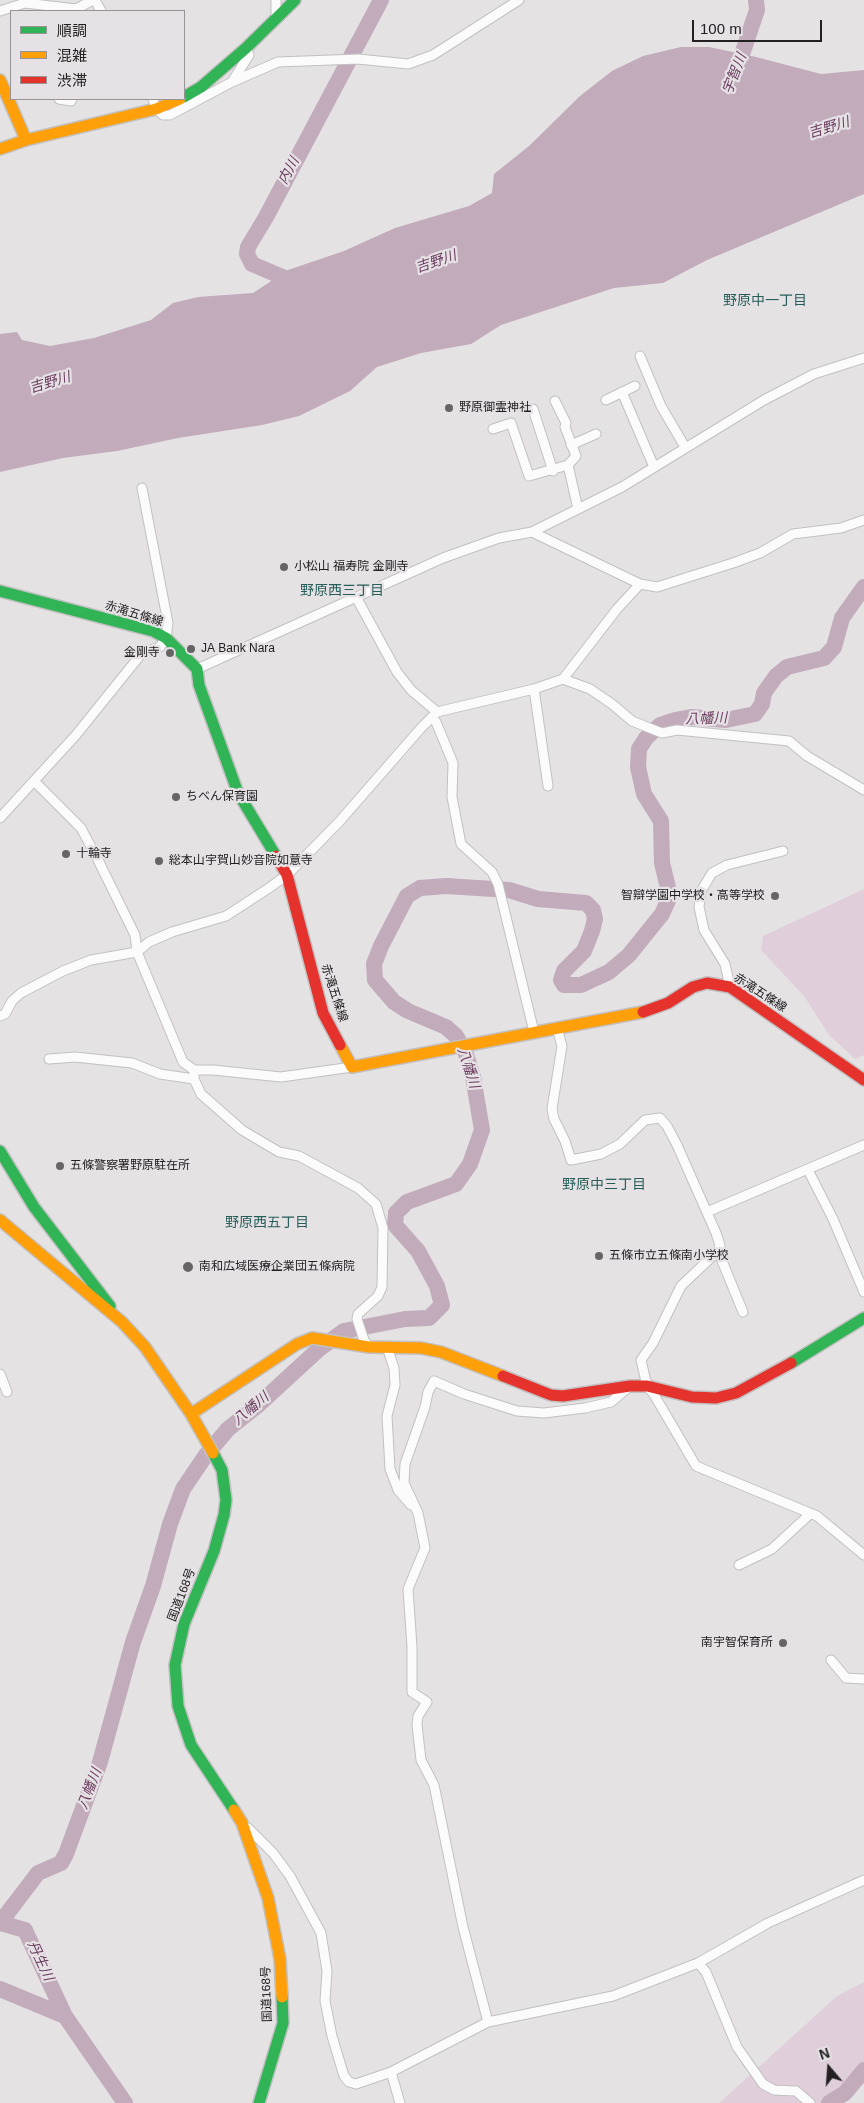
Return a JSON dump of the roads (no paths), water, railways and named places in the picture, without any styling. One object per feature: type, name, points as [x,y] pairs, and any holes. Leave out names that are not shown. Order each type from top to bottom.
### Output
[{"type":"main road","points":[[185,96],[201,87],[246,48],[276,16],[295,0]]},
{"type":"main road","points":[[0,80],[26,140]]},
{"type":"main road","points":[[0,149],[154,104],[175,100]]},
{"type":"main road","name":"赤滝五條線","points":[[0,591],[146,629],[166,638],[197,670],[199,685],[238,793],[287,875],[323,1013],[352,1067],[656,1008],[693,987],[707,983],[730,987],[864,1080]]},
{"type":"main road","points":[[0,1151],[34,1206],[122,1322]]},
{"type":"main road","name":"国道168号","points":[[0,1220],[122,1322],[145,1347],[191,1414],[214,1452],[222,1470],[226,1500],[214,1551],[184,1624],[176,1665],[178,1706],[192,1745],[242,1823],[268,1898],[280,1959],[283,2023],[275,2055],[259,2103]]},
{"type":"main road","points":[[191,1414],[297,1344],[312,1338],[318,1340],[358,1340],[369,1346],[422,1348],[441,1352],[551,1395],[563,1396],[630,1386],[647,1386],[692,1397],[716,1398],[736,1393],[791,1363],[864,1318]]},
{"type":"street","points":[[0,11],[25,1],[49,9],[76,10],[94,0]]},
{"type":"street","points":[[276,0],[276,16]]},
{"type":"street","points":[[154,104],[162,115],[170,115],[232,82],[278,62],[358,59],[408,64],[433,55],[519,0]]},
{"type":"street","points":[[232,82],[249,54],[246,48]]},
{"type":"street","points":[[640,356],[661,406],[685,447]]},
{"type":"street","points":[[197,670],[443,558],[499,538],[532,532],[654,467],[764,400],[814,374],[864,358]]},
{"type":"street","points":[[606,400],[635,386]]},
{"type":"street","points":[[622,392],[654,467]]},
{"type":"street","points":[[493,429],[511,423],[529,476],[568,465],[576,456],[565,426],[566,423],[555,401]]},
{"type":"street","points":[[532,409],[552,471]]},
{"type":"street","points":[[571,445],[596,434]]},
{"type":"street","points":[[568,465],[578,509]]},
{"type":"street","points":[[0,818],[76,735],[142,654],[160,647],[166,638],[168,623],[142,488]]},
{"type":"street","points":[[532,532],[640,584],[657,587],[742,560],[793,534],[841,528],[864,520]]},
{"type":"street","points":[[0,1016],[5,1014],[12,1001],[22,993],[63,971],[91,960],[138,952],[149,942],[164,935],[226,916],[287,875],[339,822],[434,714],[534,690],[563,679],[617,609],[640,584]]},
{"type":"street","points":[[356,597],[397,672],[434,714],[454,763],[452,797],[461,844],[492,872],[498,884],[534,1032]]},
{"type":"street","points":[[563,679],[590,689],[632,721],[662,733],[677,730],[790,742],[807,756],[864,790]]},
{"type":"street","points":[[534,690],[548,786]]},
{"type":"street","points":[[34,781],[81,828],[135,935],[138,952],[182,1062],[194,1074],[202,1094],[242,1130],[279,1152],[299,1156],[358,1188],[376,1204],[383,1228],[382,1287],[378,1296],[358,1314],[358,1340]]},
{"type":"street","points":[[730,987],[725,964],[704,930],[699,907],[701,891],[712,873],[727,865],[783,851]]},
{"type":"street","points":[[557,1028],[562,1046],[552,1108],[571,1160],[601,1154],[620,1144],[645,1120],[660,1118],[670,1132],[707,1212],[720,1246],[718,1252],[681,1286],[654,1343],[641,1360],[647,1386],[696,1466],[817,1516],[864,1555]]},
{"type":"street","points":[[50,1059],[74,1058],[132,1063],[160,1074],[194,1074],[213,1070],[282,1077],[352,1067]]},
{"type":"street","points":[[707,1212],[864,1145]]},
{"type":"street","points":[[808,1170],[833,1219],[864,1292]]},
{"type":"street","points":[[718,1252],[743,1312]]},
{"type":"street","points":[[387,1347],[394,1368],[395,1384],[386,1416],[390,1469],[398,1490],[418,1513]]},
{"type":"street","points":[[0,1374],[7,1392]]},
{"type":"street","points":[[488,2022],[462,1927],[434,1785],[421,1760],[417,1725],[418,1716],[427,1702],[412,1692],[412,1647],[408,1589],[425,1548],[418,1513],[404,1483],[405,1464],[425,1407],[428,1392],[434,1381],[464,1394],[517,1411],[544,1413],[585,1408],[611,1402],[630,1386]]},
{"type":"street","points":[[739,1566],[772,1549],[810,1514]]},
{"type":"street","points":[[831,1660],[846,1678],[864,1679]]},
{"type":"street","points":[[242,1823],[272,1853],[290,1876],[321,1933],[326,1971],[325,2001],[332,2036],[344,2076],[349,2082],[356,2084],[390,2072],[488,2022],[613,1996],[698,1963],[768,1923],[864,1880]]},
{"type":"street","points":[[698,1963],[706,1972],[736,2047],[763,2084],[774,2090],[796,2091],[810,2103]]},
{"type":"street","points":[[390,2072],[400,2103]]},
{"type":"water","name":"吉野川","points":[[681,47],[709,47],[821,74],[864,70],[864,194],[707,260],[663,283],[614,288],[501,325],[471,344],[421,353],[377,367],[350,391],[299,416],[262,425],[178,438],[117,451],[63,458],[0,472],[0,334],[17,332],[22,340],[50,346],[94,338],[151,320],[173,303],[198,297],[253,293],[288,270],[344,251],[395,228],[469,206],[492,193],[494,174],[529,146],[580,96],[612,71],[643,56]]},
{"type":"waterway","name":"内川","points":[[299,284],[252,264],[247,254],[248,247],[266,217],[381,0]]},
{"type":"waterway","name":"宇智川","points":[[735,75],[757,10],[756,0]]},
{"type":"waterway","name":"八幡川","points":[[0,1923],[38,1873],[61,1863],[66,1854],[100,1762],[133,1642],[153,1586],[170,1524],[183,1489],[206,1455],[228,1429],[257,1406],[319,1349],[344,1331],[405,1319],[429,1318],[442,1305],[437,1286],[418,1251],[395,1225],[396,1213],[407,1202],[456,1184],[470,1164],[482,1130],[473,1077],[465,1051],[456,1036],[446,1027],[408,1011],[394,1002],[375,980],[374,964],[381,946],[407,896],[420,888],[446,886],[509,890],[538,899],[586,903],[593,910],[595,919],[592,931],[584,951],[564,971],[561,980],[564,985],[581,985],[609,972],[629,955],[662,914],[670,896],[662,863],[661,821],[644,794],[638,767],[639,749],[646,738],[660,725],[675,720],[691,717],[726,720],[755,714],[762,704],[764,693],[776,676],[787,667],[824,658],[834,647],[842,618],[864,587]]},
{"type":"waterway","name":"丹生川","points":[[0,1923],[25,1930],[65,2016],[125,2103]]},
{"type":"waterway","name":"丹生川","points":[[0,1989],[65,2016]]},
{"type":"waterway","points":[[829,2103],[845,2093],[864,2070]]},
{"type":"place","name":"野原御霊神社","points":[[449,408]]},
{"type":"place","name":"小松山 福寿院 金剛寺","points":[[284,567]]},
{"type":"place","name":"JA Bank Nara","points":[[191,649]]},
{"type":"place","name":"金剛寺","points":[[170,653]]},
{"type":"place","name":"ちべん保育園","points":[[176,797]]},
{"type":"place","name":"十輪寺","points":[[66,854]]},
{"type":"place","name":"総本山宇賀山妙音院如意寺","points":[[159,861]]},
{"type":"place","name":"智辯学園中学校・高等学校","points":[[775,896]]},
{"type":"place","name":"五條警察署野原駐在所","points":[[60,1166]]},
{"type":"place","name":"五條市立五條南小学校","points":[[599,1256]]},
{"type":"place","name":"南和広域医療企業団五條病院","points":[[188,1267]]},
{"type":"place","name":"南宇智保育所","points":[[783,1643]]},
{"type":"district","name":"野原中一丁目","points":[[765,301]]},
{"type":"district","name":"野原西三丁目","points":[[342,591]]},
{"type":"district","name":"野原中三丁目","points":[[604,1185]]},
{"type":"district","name":"野原西五丁目","points":[[267,1223]]}]
